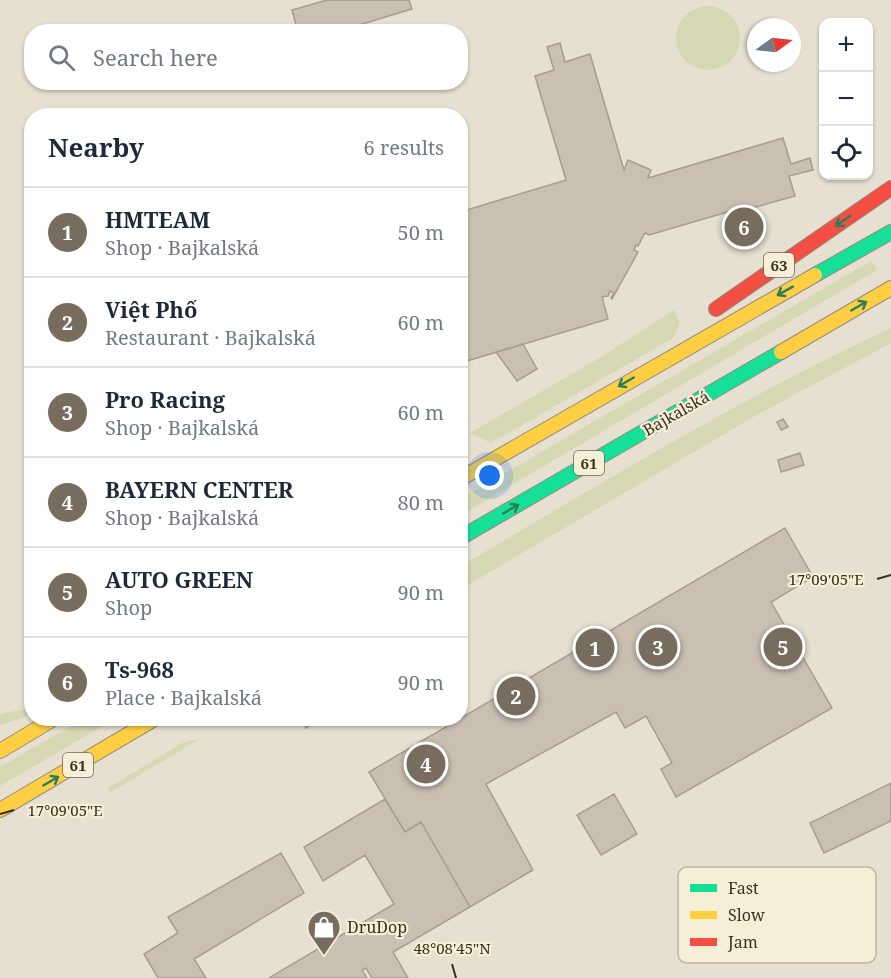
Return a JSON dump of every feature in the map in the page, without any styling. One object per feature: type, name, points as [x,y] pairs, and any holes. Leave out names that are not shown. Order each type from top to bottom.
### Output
[{"type":"main road","name":"63","points":[[677,353],[718,307],[891,188]]},
{"type":"main road","points":[[468,474],[891,232]]},
{"type":"main road","name":"Bajkalská","points":[[468,533],[891,288]]},
{"type":"main road","points":[[718,389],[837,335]]},
{"type":"main road","points":[[0,751],[42,726]]},
{"type":"main road","name":"61","points":[[0,810],[142,726]]},
{"type":"green space","points":[[708,6],[726,12],[734,20],[740,38],[734,56],[726,64],[708,70],[690,64],[682,56],[676,38],[682,20],[690,12]]},
{"type":"green space","points":[[871,261],[877,270],[468,511],[468,494]]},
{"type":"green space","points":[[674,310],[680,323],[673,338],[491,443],[470,433],[601,357]]},
{"type":"green space","points":[[891,328],[891,343],[755,416],[468,585],[468,562],[620,472],[836,355]]},
{"type":"green space","points":[[24,709],[24,717],[0,725],[0,714]]},
{"type":"green space","points":[[71,726],[103,726],[0,786],[0,767]]},
{"type":"green space","points":[[198,740],[111,792],[108,790],[182,743]]},
{"type":"building","points":[[327,0],[409,0],[412,9],[362,24],[296,24],[292,10]]},
{"type":"building","points":[[560,43],[565,62],[590,54],[624,170],[628,160],[651,170],[648,178],[783,138],[791,164],[810,158],[813,170],[789,176],[795,196],[749,209],[748,206],[649,235],[645,233],[638,246],[636,245],[634,250],[638,252],[612,299],[614,293],[610,291],[608,296],[602,297],[608,319],[468,361],[468,210],[566,180],[535,76],[554,70],[547,47]]},
{"type":"building","points":[[759,212],[764,233],[730,243],[724,222]]},
{"type":"building","points":[[523,344],[537,369],[517,381],[496,352]]},
{"type":"building","points":[[783,419],[788,427],[781,430],[777,422]]},
{"type":"building","points":[[800,453],[804,465],[781,472],[778,460]]},
{"type":"building","points":[[785,528],[813,577],[771,602],[832,708],[676,797],[661,769],[672,763],[646,716],[625,728],[616,712],[486,784],[533,870],[470,907],[421,822],[405,832],[369,772],[447,726],[468,726],[468,714]]},
{"type":"building","points":[[891,783],[891,821],[824,853],[810,823]]},
{"type":"building","points":[[614,794],[637,834],[601,855],[577,815]]},
{"type":"building","points":[[385,799],[405,832],[421,822],[470,907],[393,952],[408,978],[372,978],[366,968],[362,970],[367,978],[269,978],[394,904],[365,855],[323,881],[304,847]]},
{"type":"building","points":[[281,853],[304,893],[194,959],[206,978],[158,978],[144,954],[178,933],[168,917]]},
{"type":"traffic: fast","points":[[815,275],[891,232]]},
{"type":"traffic: fast","points":[[468,533],[781,352]]},
{"type":"traffic: slow","points":[[468,474],[815,275]]},
{"type":"traffic: slow","points":[[781,352],[891,288]]},
{"type":"traffic: slow","points":[[0,751],[42,726]]},
{"type":"traffic: slow","points":[[0,810],[142,726]]},
{"type":"traffic: jam","points":[[716,309],[891,188]]},
{"type":"place","name":"Ts-968","points":[[744,227]]},
{"type":"place","name":"Pro Racing","points":[[658,647]]},
{"type":"place","name":"AUTO GREEN","points":[[783,647]]},
{"type":"place","name":"HMTEAM","points":[[595,648]]},
{"type":"place","name":"Việt Phố","points":[[516,696]]},
{"type":"place","name":"BAYERN CENTER","points":[[426,764]]},
{"type":"place","name":"DruDop","points":[[324,956]]}]
